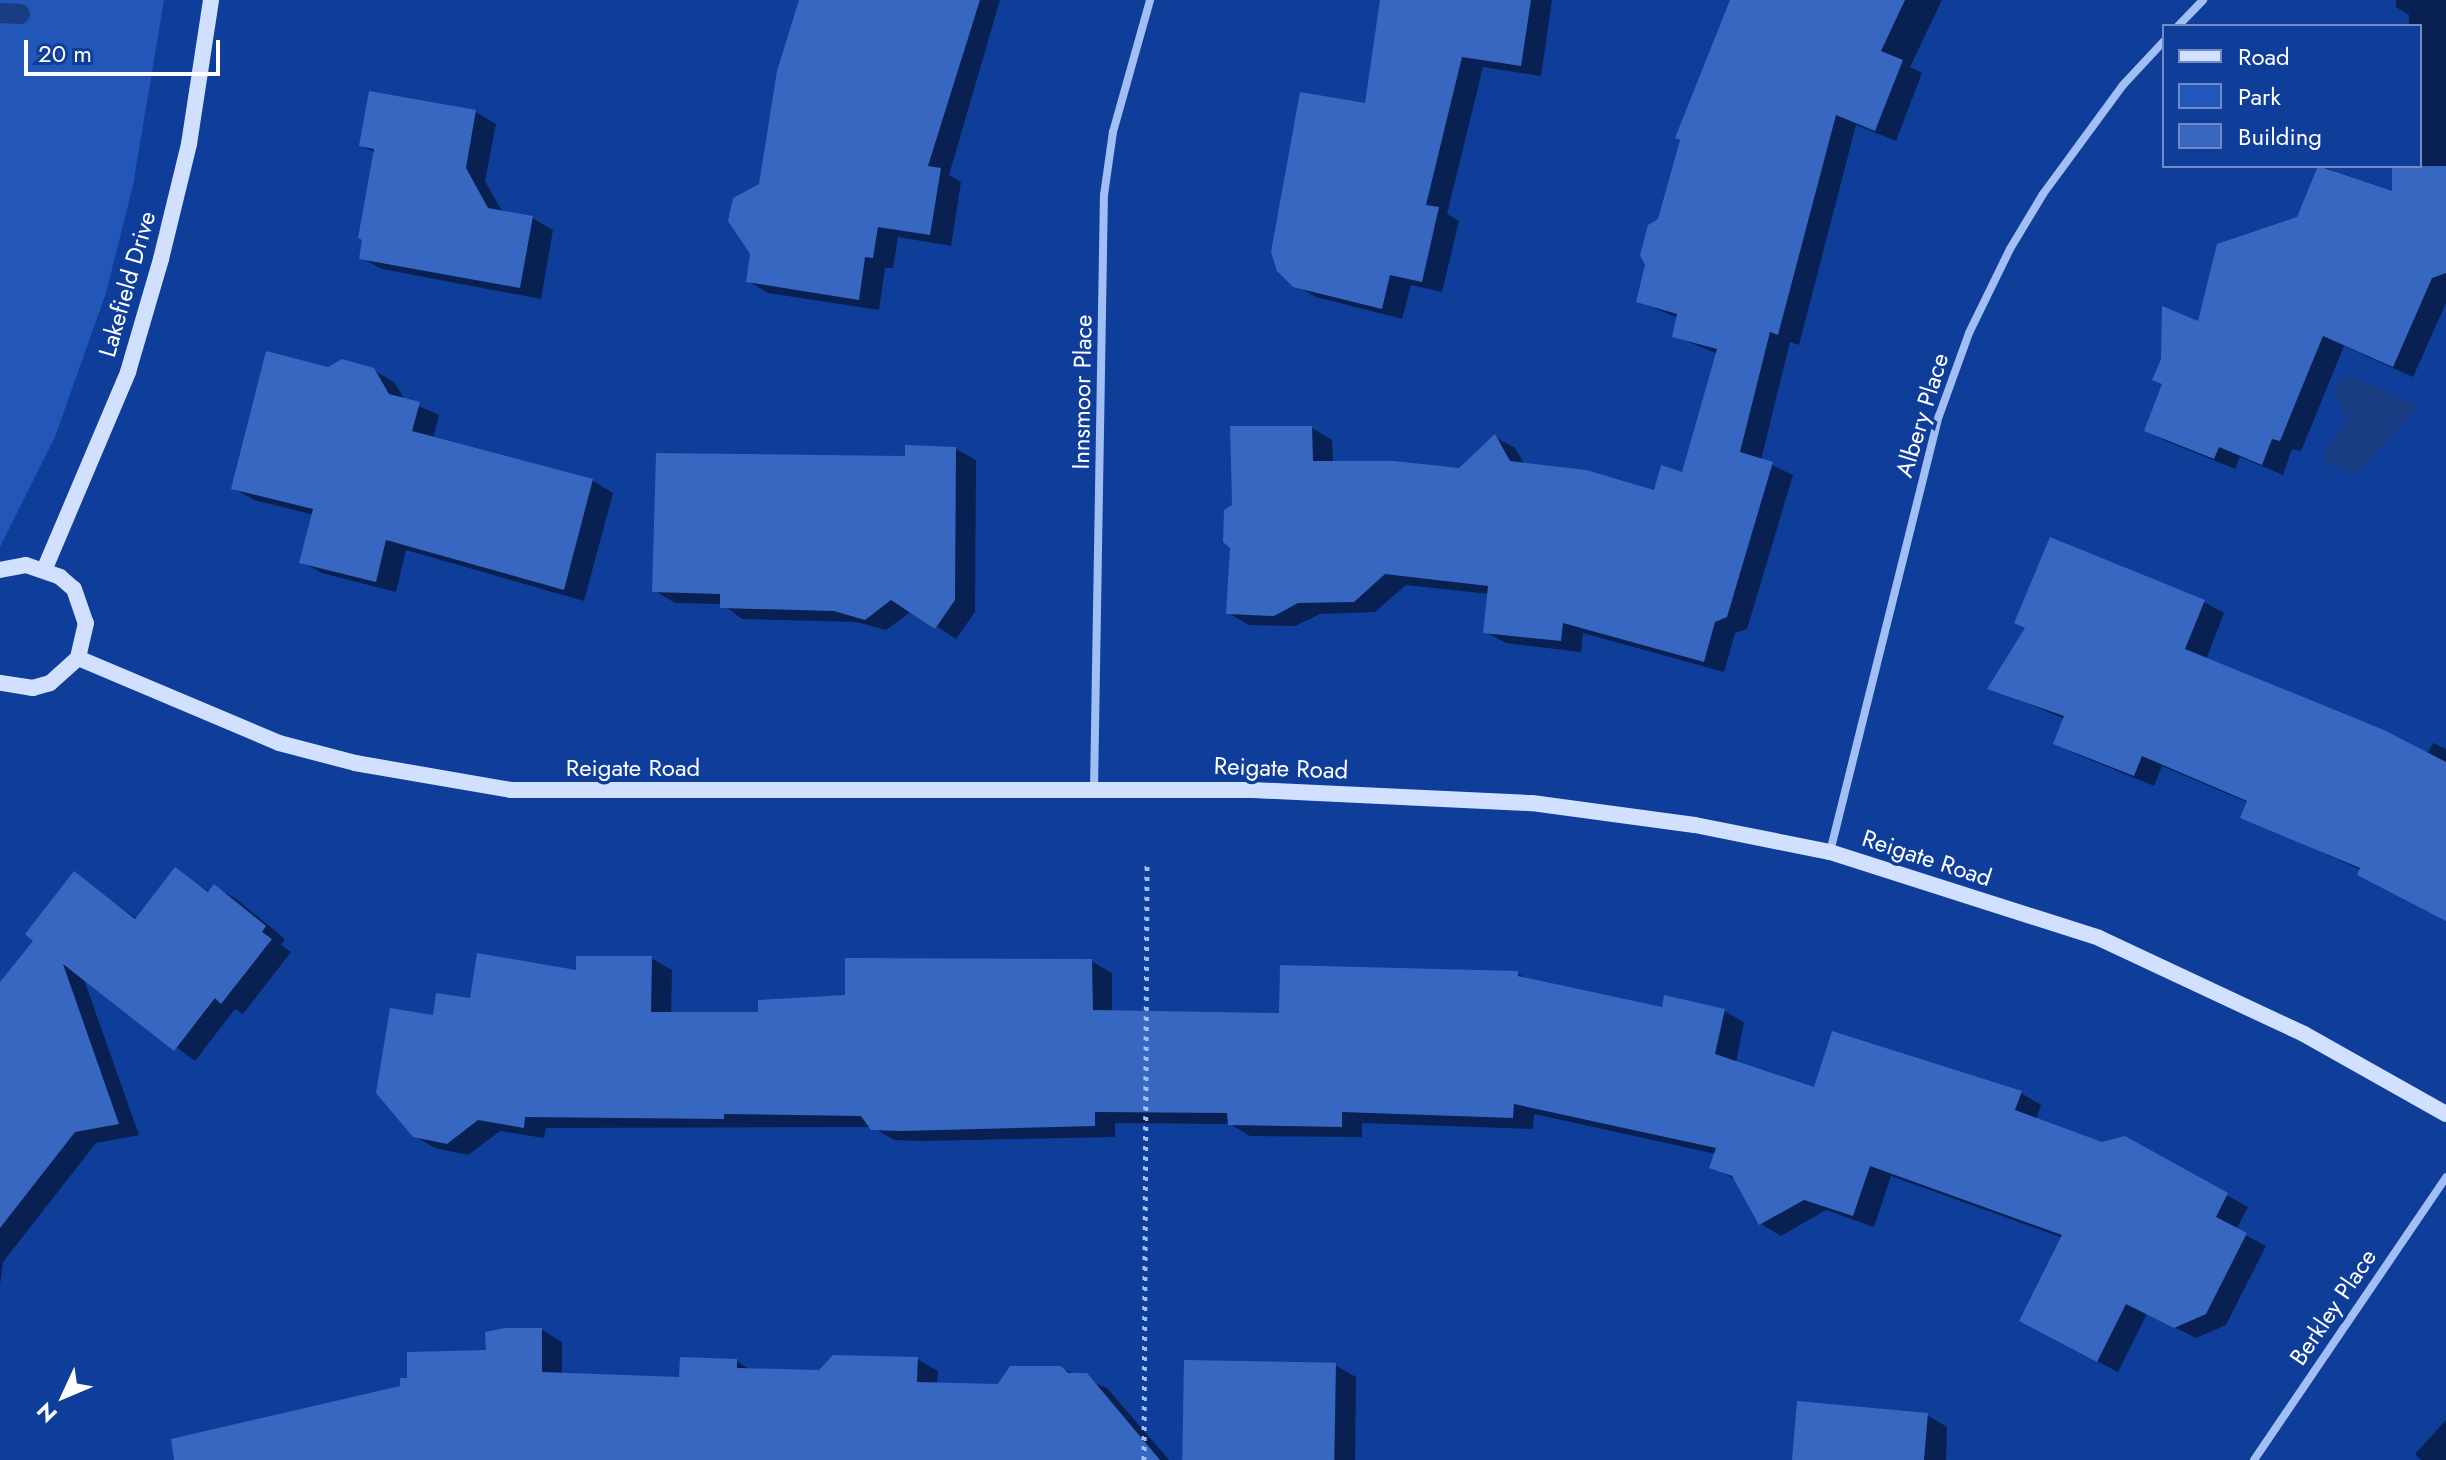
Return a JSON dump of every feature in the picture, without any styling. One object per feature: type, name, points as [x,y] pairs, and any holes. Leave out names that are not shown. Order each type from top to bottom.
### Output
[{"type":"street","name":"Lakefield Drive","points":[[45,568],[128,372],[161,259],[189,144],[211,0]]},
{"type":"street","name":"Innsmoor Place","points":[[1094,790],[1104,195],[1123,88],[1150,0]]},
{"type":"street","points":[[2180,24],[2203,0]]},
{"type":"street","name":"Albery Place","points":[[1830,852],[1939,416],[1969,333],[2043,194],[2123,85],[2162,43]]},
{"type":"street","points":[[0,570],[26,565],[45,568],[74,589],[82,606],[85,641],[78,658],[50,683],[33,688],[0,683]]},
{"type":"street","name":"Reigate Road","points":[[78,658],[279,743],[355,763],[511,790],[1253,790],[1532,803],[1695,825],[1830,852],[2099,938],[2304,1034],[2446,1114]]},
{"type":"street","name":"Berkley Place","points":[[2254,1460],[2446,1177]]},
{"type":"path","points":[[1144,1460],[1147,864]]},
{"type":"green space","points":[[0,0],[164,0],[133,185],[106,293],[55,437],[0,547]]},
{"type":"shaded area","points":[[2348,375],[2413,403],[2416,409],[2357,475],[2326,464],[2322,455],[2346,422],[2334,393],[2340,377]]},
{"type":"building","points":[[799,0],[980,0],[928,166],[941,168],[930,235],[878,227],[873,258],[865,257],[859,300],[746,282],[750,254],[728,221],[733,198],[759,184],[777,71]]},
{"type":"building","points":[[1380,0],[1531,0],[1521,66],[1462,57],[1426,205],[1439,207],[1422,282],[1390,275],[1382,309],[1293,287],[1277,271],[1271,252],[1300,92],[1365,103]]},
{"type":"building","points":[[1730,0],[1905,0],[1881,51],[1903,60],[1875,131],[1836,115],[1778,335],[1770,332],[1740,452],[1773,462],[1727,617],[1715,622],[1704,662],[1563,623],[1561,641],[1483,633],[1488,586],[1385,574],[1354,602],[1298,603],[1274,616],[1226,614],[1230,548],[1223,542],[1224,510],[1232,505],[1230,426],[1312,426],[1313,461],[1394,461],[1459,468],[1495,434],[1510,461],[1586,470],[1654,490],[1661,465],[1682,472],[1717,349],[1672,337],[1677,314],[1636,302],[1645,265],[1640,255],[1648,225],[1658,219],[1680,140],[1675,138]]},
{"type":"building","points":[[369,91],[476,110],[466,168],[488,208],[533,216],[520,288],[359,259],[362,240],[358,238],[374,149],[359,146]]},
{"type":"building","points":[[2446,166],[2446,273],[2432,278],[2393,367],[2323,336],[2280,441],[2272,439],[2262,465],[2219,447],[2214,459],[2144,431],[2162,384],[2152,380],[2161,359],[2162,306],[2198,321],[2217,244],[2297,217],[2317,168],[2392,191],[2392,168]]},
{"type":"building","points":[[266,351],[328,367],[342,359],[374,368],[389,394],[420,402],[412,431],[593,479],[564,590],[386,540],[376,582],[299,563],[313,509],[231,489]]},
{"type":"building","points":[[905,445],[956,447],[955,600],[935,629],[891,600],[865,620],[834,611],[720,608],[720,594],[652,592],[656,453],[905,456]]},
{"type":"building","points":[[2050,537],[2205,600],[2185,649],[2384,730],[2446,762],[2446,921],[2357,875],[2360,868],[2240,818],[2247,801],[2142,756],[2134,776],[2053,744],[2064,716],[1987,689],[2025,628],[2014,623]]},
{"type":"building","points":[[175,867],[208,892],[214,884],[266,926],[262,932],[272,939],[221,1004],[215,998],[174,1051],[63,964],[119,1124],[75,1132],[0,1228],[0,982],[33,941],[25,934],[74,871],[135,919]]},
{"type":"building","points":[[477,953],[576,970],[576,956],[652,956],[651,1012],[758,1012],[758,1000],[845,995],[845,958],[1092,959],[1093,1010],[1279,1013],[1280,965],[1518,971],[1518,976],[1662,1007],[1664,995],[1725,1009],[1715,1054],[1814,1087],[1832,1031],[2022,1091],[2015,1110],[2102,1142],[2125,1136],[2228,1193],[2216,1217],[2247,1233],[2206,1314],[2174,1328],[2126,1304],[2097,1362],[2019,1321],[2062,1235],[1870,1166],[1853,1216],[1804,1200],[1759,1225],[1732,1176],[1709,1168],[1716,1148],[1514,1104],[1513,1118],[1342,1112],[1342,1127],[1228,1125],[1227,1113],[1095,1112],[1095,1126],[900,1131],[871,1130],[861,1116],[724,1114],[724,1119],[525,1117],[524,1128],[478,1120],[447,1144],[413,1137],[376,1093],[390,1008],[433,1015],[436,993],[470,998]]},
{"type":"building","points":[[505,1328],[542,1328],[542,1372],[679,1377],[680,1357],[737,1359],[737,1368],[819,1370],[833,1355],[918,1357],[917,1382],[998,1384],[1010,1366],[1061,1366],[1068,1373],[1087,1373],[1160,1460],[174,1460],[171,1439],[400,1386],[400,1378],[407,1378],[407,1352],[486,1350],[485,1332]]},
{"type":"building","points":[[1184,1360],[1336,1363],[1334,1460],[1182,1460]]},
{"type":"building","points":[[1797,1401],[1928,1413],[1924,1460],[1792,1460]]},
{"type":"waterway","points":[[0,13],[20,14]]}]
